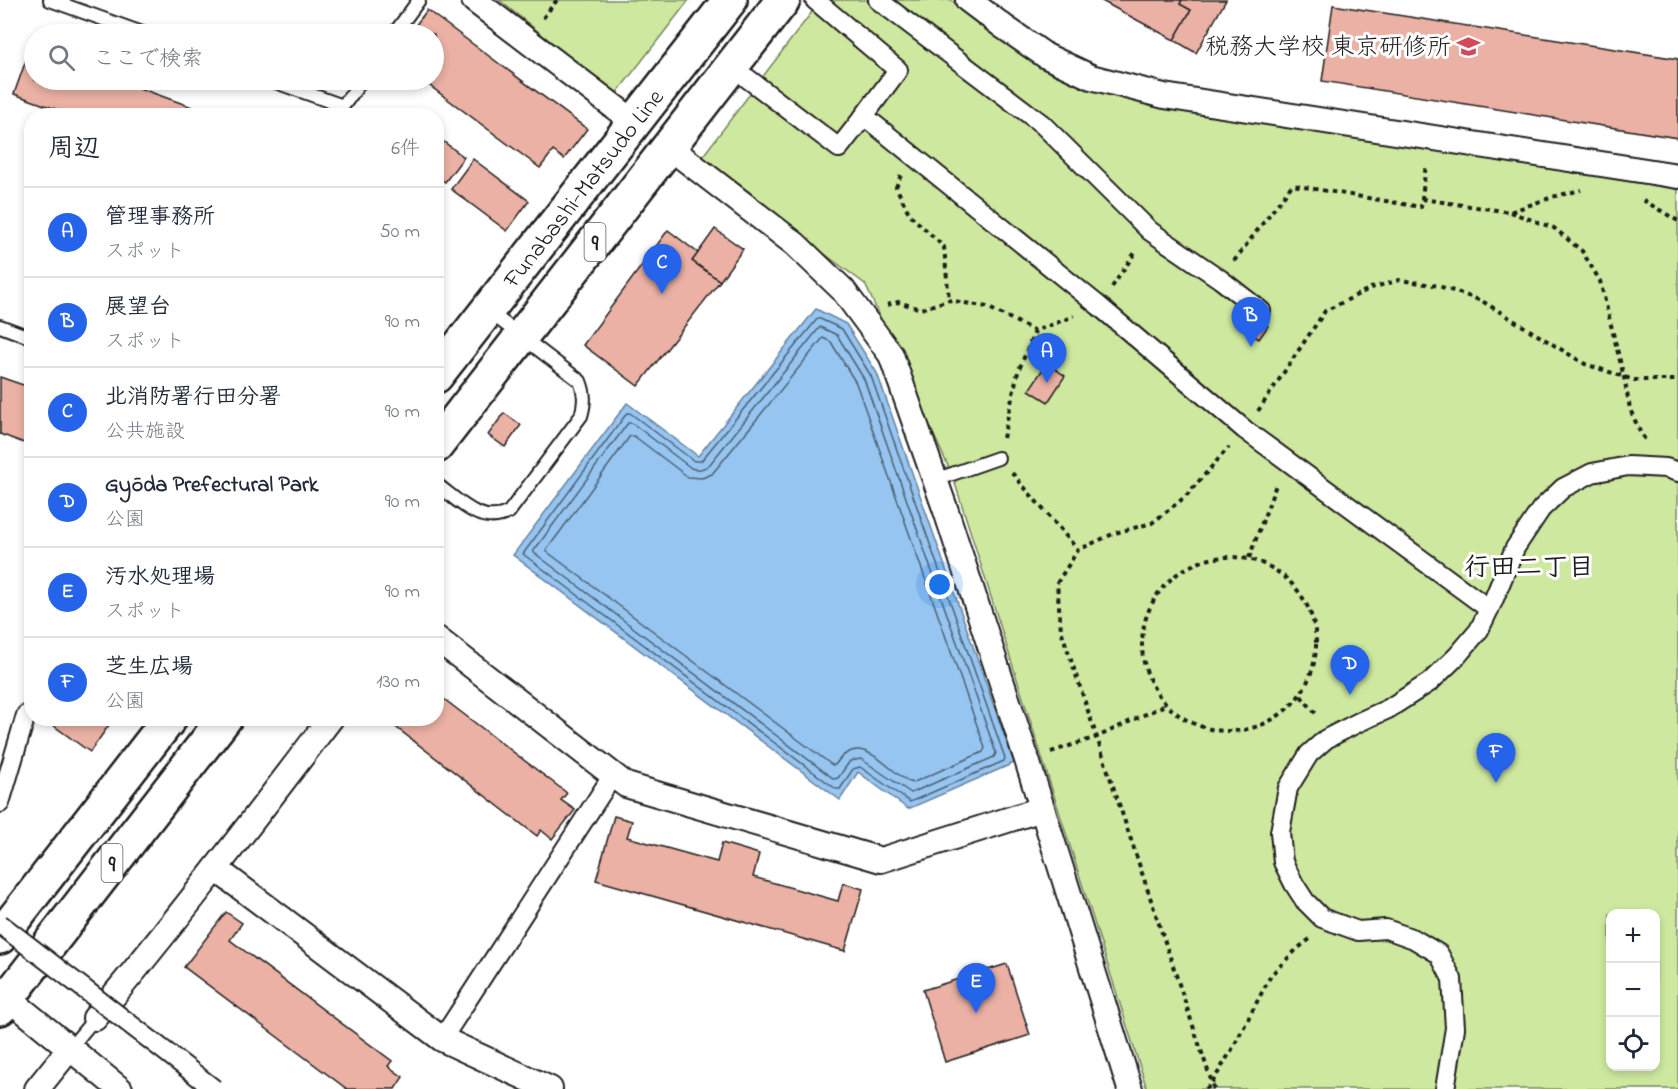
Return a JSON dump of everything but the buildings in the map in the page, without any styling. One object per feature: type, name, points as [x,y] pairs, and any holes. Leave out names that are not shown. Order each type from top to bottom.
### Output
[{"type":"main road","name":"Funabashi-Matsudo Line","points":[[444,366],[730,0]]},
{"type":"main road","name":"Funabashi-Matsudo Line","points":[[444,436],[783,0]]},
{"type":"main road","name":"9","points":[[0,937],[164,726]]},
{"type":"main road","name":"9","points":[[4,1003],[219,726]]},
{"type":"street","points":[[474,0],[634,122]]},
{"type":"street","points":[[747,78],[839,148],[898,70],[815,0]]},
{"type":"street","points":[[878,0],[1042,124],[1150,231],[1220,279],[1261,311]]},
{"type":"street","points":[[969,0],[1046,56],[1091,77],[1164,96],[1678,176]]},
{"type":"street","points":[[864,116],[1099,306],[1245,430],[1489,609]]},
{"type":"street","points":[[669,147],[795,244],[843,290],[891,355],[935,480],[1027,760],[1130,1089]]},
{"type":"street","points":[[1445,1089],[1455,1028],[1452,979],[1439,954],[1414,939],[1386,929],[1358,931],[1330,921],[1323,918],[1305,901],[1283,862],[1280,832],[1288,788],[1309,754],[1326,739],[1388,709],[1430,682],[1456,656],[1479,630],[1515,548],[1540,509],[1563,488],[1592,473],[1628,466],[1672,470]]},
{"type":"street","points":[[444,644],[626,785],[881,860],[1042,809]]},
{"type":"street","points":[[0,803],[24,722]]},
{"type":"street","points":[[95,1018],[216,869],[325,726]]},
{"type":"street","points":[[442,1040],[613,775]]},
{"type":"street","points":[[216,869],[442,1040],[550,1089]]},
{"type":"street","points":[[0,924],[214,1089]]},
{"type":"street","points":[[4,1003],[70,1048],[120,1089]]},
{"type":"street","points":[[37,1089],[70,1048]]},
{"type":"lane","points":[[50,0],[117,24]]},
{"type":"lane","points":[[401,24],[419,0]]},
{"type":"lane","points":[[293,90],[335,108]]},
{"type":"lane","points":[[344,108],[356,90]]},
{"type":"lane","points":[[444,490],[483,516],[502,516],[509,512],[581,416],[585,403],[585,392],[580,381],[487,311]]},
{"type":"lane","points":[[0,326],[24,335]]},
{"type":"lane","points":[[935,480],[998,458]]},
{"type":"lane","points":[[70,1048],[95,1018]]},
{"type":"path","points":[[1220,279],[1292,185],[1420,207],[1429,137]]},
{"type":"path","points":[[910,153],[896,187],[910,215],[944,247],[949,300]]},
{"type":"path","points":[[1510,212],[1552,197],[1586,189]]},
{"type":"path","points":[[1635,195],[1678,221]]},
{"type":"path","points":[[1422,199],[1510,212],[1554,228],[1582,251],[1600,281],[1630,409],[1641,434],[1672,470]]},
{"type":"path","points":[[1078,550],[998,458],[1018,372],[1035,331],[1099,306],[1150,231]]},
{"type":"path","points":[[1214,1089],[1061,630],[1057,584],[1078,550],[1115,533],[1152,523],[1185,497],[1245,430],[1325,311],[1371,288],[1400,280],[1438,286],[1482,301],[1585,364],[1634,380],[1678,380]]},
{"type":"path","points":[[861,314],[898,302],[921,309],[949,300],[987,307],[1035,331]]},
{"type":"path","points":[[1249,558],[1286,460]]},
{"type":"path","points":[[1215,556],[1249,558],[1281,572],[1304,597],[1316,630],[1315,664],[1301,696],[1276,719],[1243,731],[1209,730],[1177,715],[1167,704],[1154,690],[1141,658],[1142,623],[1157,592],[1182,568],[1215,556]]},
{"type":"path","points":[[1027,760],[1097,737],[1167,704]]},
{"type":"path","points":[[1206,1089],[1212,1083],[1271,975],[1330,921]]},
{"type":"green space","points":[[499,0],[689,0],[616,94]]},
{"type":"green space","points":[[821,0],[951,0],[1013,49],[1087,87],[1161,108],[1678,189],[1678,1089],[1147,1089],[953,477],[865,284],[699,161]]},
{"type":"water","points":[[816,309],[846,324],[877,373],[1014,763],[908,809],[858,772],[840,800],[513,555],[627,403],[698,456]]},
{"type":"place","name":"税務大学校 東京研修所","points":[[1469,46]]},
{"type":"place","name":"北消防署行田分署","points":[[662,294]]},
{"type":"place","name":"展望台","points":[[1251,347]]},
{"type":"place","name":"管理事務所","points":[[1047,383]]},
{"type":"place","name":"Gyōda Prefectural Park","points":[[1350,695]]},
{"type":"place","name":"芝生広場","points":[[1496,783]]},
{"type":"place","name":"汚水処理場","points":[[976,1013]]},
{"type":"district","name":"行田二丁目","points":[[1529,566]]}]
